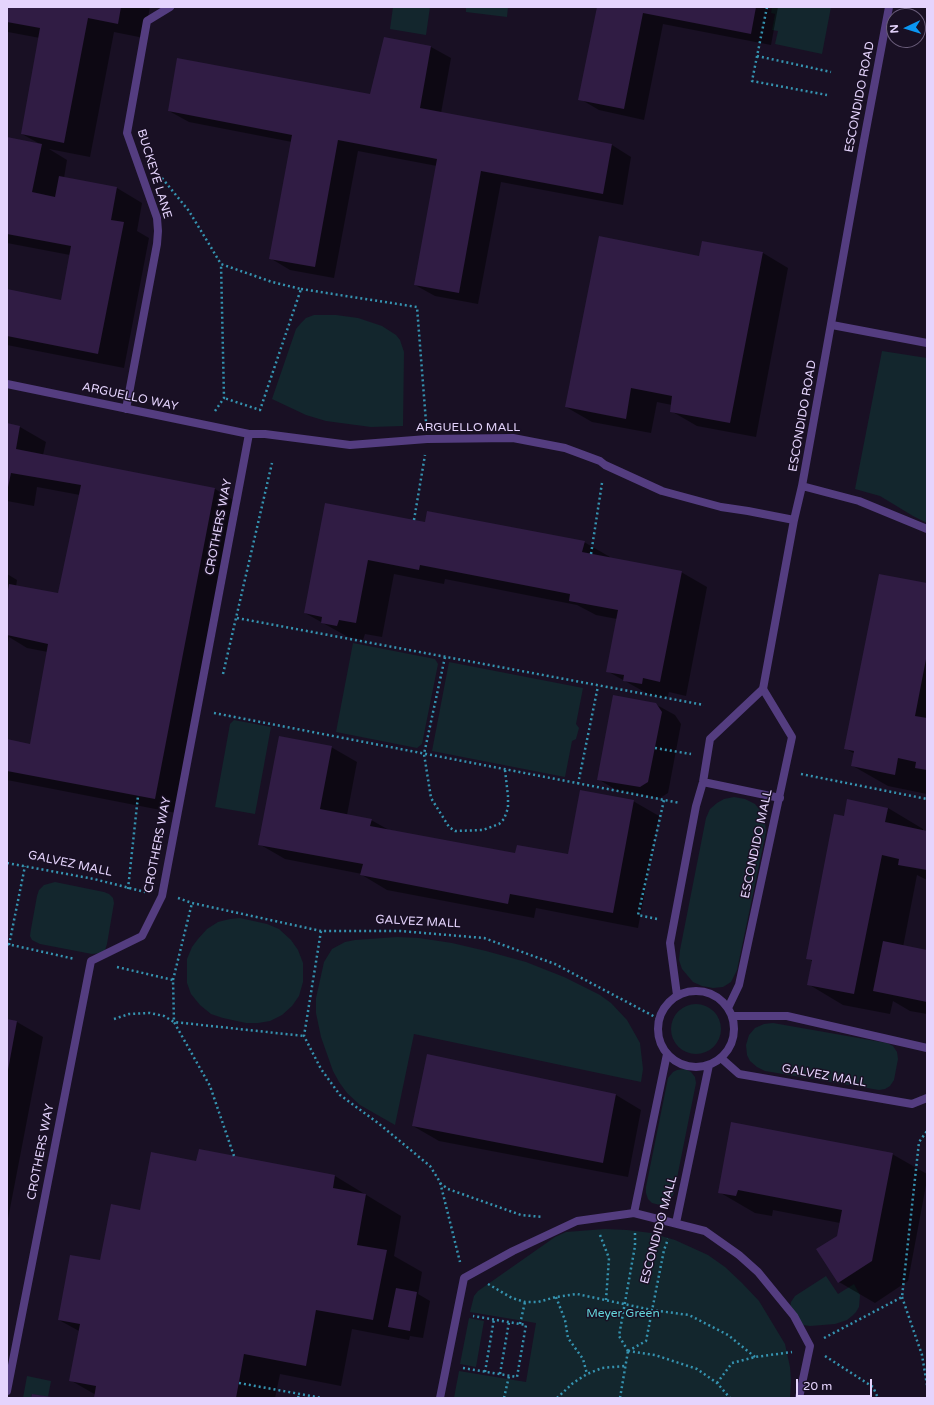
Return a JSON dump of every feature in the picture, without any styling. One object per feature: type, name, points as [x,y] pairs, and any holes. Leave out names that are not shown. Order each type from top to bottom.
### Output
[{"type":"street","name":"BUCKEYE LANE","points":[[126,409],[157,244],[158,231],[157,218],[127,133],[147,21],[170,7]]},
{"type":"street","name":"ESCONDIDO ROAD","points":[[763,689],[832,325],[889,7]]},
{"type":"street","points":[[832,325],[927,343]]},
{"type":"street","name":"ARGUELLO WAY","points":[[7,384],[249,434]]},
{"type":"street","name":"ARGUELLO MALL","points":[[249,434],[265,434],[350,445],[427,439],[513,438],[564,448],[600,462],[662,491],[721,507],[794,520]]},
{"type":"street","name":"CROTHERS WAY","points":[[7,1390],[91,961],[142,936],[162,896],[249,434]]},
{"type":"street","points":[[802,486],[859,501],[927,529]]},
{"type":"street","points":[[677,995],[670,943],[696,806],[703,782],[710,739],[763,689]]},
{"type":"street","name":"ESCONDIDO MALL","points":[[728,1008],[739,985],[792,737],[763,689]]},
{"type":"street","points":[[703,782],[780,798]]},
{"type":"street","points":[[696,990],[705,992],[714,995],[728,1008],[732,1016],[734,1026],[733,1038],[729,1049],[721,1058],[709,1065],[698,1067],[686,1066],[676,1062],[667,1054],[659,1037],[659,1018],[667,1005],[677,995],[696,990]]},
{"type":"street","points":[[732,1016],[787,1016],[927,1048]]},
{"type":"street","points":[[634,1213],[667,1054]]},
{"type":"street","name":"GALVEZ MALL","points":[[721,1058],[739,1074],[912,1104],[927,1098]]},
{"type":"street","name":"ESCONDIDO MALL","points":[[676,1223],[709,1065]]},
{"type":"street","points":[[440,1398],[464,1278],[513,1251],[577,1221],[634,1213],[705,1232],[739,1255],[758,1272],[794,1316],[810,1346],[798,1398]]},
{"type":"path","points":[[767,7],[752,81],[827,95]]},
{"type":"path","points":[[757,56],[831,72]]},
{"type":"path","points":[[160,175],[189,211],[221,264],[224,398],[206,425]]},
{"type":"path","points":[[221,264],[272,282],[301,289],[417,307],[427,439],[414,520]]},
{"type":"path","points":[[224,398],[260,410],[301,289]]},
{"type":"path","points":[[272,463],[237,618],[704,705]]},
{"type":"path","points":[[591,554],[605,465]]},
{"type":"path","points":[[445,657],[424,754],[431,798],[449,828],[455,831],[483,830],[499,824],[504,819],[508,808],[505,770]]},
{"type":"path","points":[[578,784],[598,686]]},
{"type":"path","points":[[214,713],[696,806]]},
{"type":"path","points":[[655,748],[707,757]]},
{"type":"path","points":[[785,771],[927,799]]},
{"type":"path","name":"GALVEZ MALL","points":[[7,862],[94,880],[128,889],[138,796]]},
{"type":"path","points":[[664,800],[638,915],[674,922]]},
{"type":"path","points":[[25,866],[8,944],[173,980]]},
{"type":"path","name":"GALVEZ MALL","points":[[162,896],[179,898],[192,904],[321,931],[400,931],[484,938],[555,964],[659,1018]]},
{"type":"path","points":[[192,904],[173,980],[174,1022],[210,1086],[234,1156]]},
{"type":"path","points":[[321,931],[304,1036],[321,1069],[340,1095],[378,1123],[430,1166],[440,1182],[448,1189],[520,1215],[577,1221]]},
{"type":"path","points":[[114,1019],[128,1014],[150,1012],[164,1016],[174,1022],[304,1036]]},
{"type":"path","points":[[927,1131],[919,1142],[902,1297],[922,1355],[927,1385]]},
{"type":"path","points":[[440,1182],[464,1278],[490,1284],[512,1298],[525,1302],[538,1302],[556,1297],[577,1294],[624,1305],[689,1315],[728,1335],[755,1357]]},
{"type":"path","name":"ESCONDIDO MALL","points":[[634,1213],[635,1246],[619,1336],[628,1351],[646,1341],[664,1250],[676,1223]]},
{"type":"path","points":[[592,1219],[603,1239],[609,1258],[606,1300]]},
{"type":"path","points":[[556,1297],[565,1320],[568,1338],[583,1360],[587,1374]]},
{"type":"path","points":[[717,1383],[732,1363],[755,1357],[787,1353],[810,1346],[902,1297]]},
{"type":"path","points":[[520,1324],[525,1302]]},
{"type":"path","points":[[457,1313],[526,1324],[517,1377],[476,1370]]},
{"type":"path","points":[[485,1372],[494,1319]]},
{"type":"path","points":[[500,1374],[509,1322]]},
{"type":"path","points":[[810,1346],[873,1387],[878,1398]]},
{"type":"path","points":[[620,1398],[628,1351],[655,1355],[674,1360],[697,1369],[717,1383],[730,1398]]},
{"type":"path","points":[[557,1398],[573,1383],[587,1374],[602,1368],[625,1366]]},
{"type":"path","points":[[504,1398],[509,1376]]},
{"type":"path","points":[[238,1383],[322,1398]]},
{"type":"path","points":[[298,1398],[299,1394]]},
{"type":"green space","points":[[393,7],[430,7],[426,35],[390,29]]},
{"type":"green space","points":[[466,7],[508,7],[507,17],[466,12]]},
{"type":"green space","points":[[772,7],[831,7],[822,54],[775,44],[778,31],[772,30],[775,14],[771,13]]},
{"type":"green space","points":[[314,315],[336,315],[358,318],[382,326],[396,335],[400,340],[404,352],[403,426],[371,427],[326,421],[306,415],[272,399],[296,329],[306,318]]},
{"type":"green space","points":[[882,351],[927,358],[927,523],[880,496],[855,489]]},
{"type":"green space","points":[[353,643],[435,659],[438,664],[422,744],[417,748],[336,732]]},
{"type":"green space","points":[[449,662],[583,688],[576,724],[579,728],[576,739],[572,741],[565,777],[432,751]]},
{"type":"green space","points":[[234,720],[271,727],[255,814],[215,807],[230,724]]},
{"type":"green space","points":[[734,797],[745,799],[755,804],[762,813],[765,821],[766,832],[737,970],[731,982],[723,987],[713,988],[702,986],[693,982],[682,969],[679,960],[680,950],[706,818],[710,809],[717,803],[724,799]]},
{"type":"green space","points":[[55,882],[104,892],[113,898],[114,903],[107,944],[105,950],[101,953],[92,954],[40,944],[32,940],[30,936],[39,890],[44,885]]},
{"type":"green space","points":[[240,918],[267,924],[279,929],[291,940],[298,950],[303,963],[303,982],[299,996],[292,1006],[282,1015],[270,1021],[246,1023],[211,1014],[200,1005],[191,994],[187,983],[187,959],[192,947],[198,939],[207,929],[218,922]]},
{"type":"green space","points":[[397,937],[419,938],[452,943],[526,962],[564,977],[600,995],[611,1003],[627,1020],[640,1043],[643,1069],[641,1082],[414,1034],[395,1125],[360,1105],[347,1093],[333,1071],[321,1037],[316,1013],[316,998],[324,962],[332,949],[345,942],[355,940]]},
{"type":"green space","points":[[691,1004],[701,1004],[714,1011],[721,1024],[721,1034],[714,1047],[701,1054],[691,1054],[682,1050],[675,1043],[671,1034],[671,1024],[675,1015],[682,1008]]},
{"type":"green space","points":[[773,1023],[887,1043],[893,1046],[897,1052],[898,1059],[894,1080],[890,1086],[879,1090],[765,1071],[750,1061],[747,1055],[746,1045],[749,1035],[755,1028],[764,1024]]},
{"type":"green space","points":[[685,1069],[691,1072],[695,1077],[696,1083],[674,1193],[667,1203],[660,1205],[652,1203],[648,1199],[646,1187],[668,1078],[673,1072]]},
{"type":"green space","name":"Meyer Green","points":[[605,1229],[651,1233],[675,1240],[708,1255],[725,1267],[759,1301],[785,1344],[790,1367],[790,1398],[454,1398],[459,1371],[526,1382],[536,1323],[470,1312],[474,1296],[478,1291],[555,1237],[566,1232]]},
{"type":"green space","points":[[826,1276],[838,1294],[854,1284],[860,1295],[859,1307],[847,1320],[835,1324],[810,1326],[803,1325],[790,1308],[791,1302],[795,1296]]},
{"type":"green space","points":[[469,1318],[484,1321],[476,1367],[460,1364]]},
{"type":"green space","points":[[27,1376],[51,1381],[48,1397],[32,1394],[31,1398],[23,1398]]},
{"type":"building","points":[[7,7],[121,7],[118,24],[88,18],[64,143],[21,134],[40,28],[7,22]]},
{"type":"building","points":[[597,7],[756,7],[751,34],[643,13],[624,109],[578,100]]},
{"type":"building","points":[[384,37],[431,46],[420,108],[612,144],[603,194],[481,171],[459,293],[414,285],[437,159],[338,140],[315,267],[269,259],[292,135],[168,111],[177,58],[370,94]]},
{"type":"building","points":[[7,137],[42,144],[32,192],[55,197],[59,176],[117,187],[111,220],[124,222],[98,354],[7,336],[7,289],[61,300],[71,246],[7,234]]},
{"type":"building","points":[[599,236],[699,256],[702,241],[763,252],[730,423],[670,412],[672,396],[631,388],[626,419],[565,407]]},
{"type":"building","points":[[7,423],[20,426],[16,449],[215,488],[155,799],[7,771],[7,739],[30,744],[48,644],[7,635],[7,596],[9,584],[58,593],[81,485],[11,473],[7,492]]},
{"type":"building","points":[[325,503],[425,522],[427,511],[585,541],[582,552],[682,571],[660,682],[643,678],[642,684],[623,681],[624,675],[606,672],[618,610],[569,601],[570,594],[420,565],[419,570],[368,560],[356,623],[339,620],[337,626],[321,623],[322,617],[304,613]]},
{"type":"building","points":[[879,574],[927,583],[927,654],[915,716],[927,718],[927,770],[915,768],[916,762],[898,758],[895,775],[851,766],[854,751],[844,749]]},
{"type":"building","points":[[613,695],[656,703],[662,712],[648,782],[640,787],[597,780]]},
{"type":"building","points":[[279,736],[332,746],[320,809],[372,819],[370,826],[515,853],[517,845],[568,854],[580,790],[634,800],[613,913],[510,894],[508,904],[360,875],[363,864],[258,845]]},
{"type":"building","points":[[847,799],[888,808],[885,822],[927,831],[927,870],[898,865],[899,859],[882,855],[854,994],[807,985],[812,960],[806,959],[834,814],[844,816]]},
{"type":"building","points":[[883,941],[927,950],[927,1002],[873,991]]},
{"type":"building","points":[[7,1019],[17,1021],[8,1070],[7,1070]]},
{"type":"building","points":[[427,1054],[616,1094],[603,1163],[412,1126]]},
{"type":"building","points":[[731,1122],[893,1153],[872,1261],[838,1283],[816,1249],[837,1236],[842,1210],[738,1190],[736,1196],[718,1193]]},
{"type":"building","points":[[199,1149],[335,1175],[333,1188],[366,1194],[357,1245],[387,1250],[373,1320],[316,1310],[306,1366],[244,1354],[236,1398],[94,1398],[96,1386],[69,1381],[80,1324],[58,1320],[70,1255],[100,1260],[111,1204],[140,1210],[151,1152],[196,1161]]},
{"type":"building","points":[[396,1288],[417,1292],[410,1331],[388,1327]]},
{"type":"building","points":[[32,1394],[51,1397],[51,1398],[31,1398]]}]
